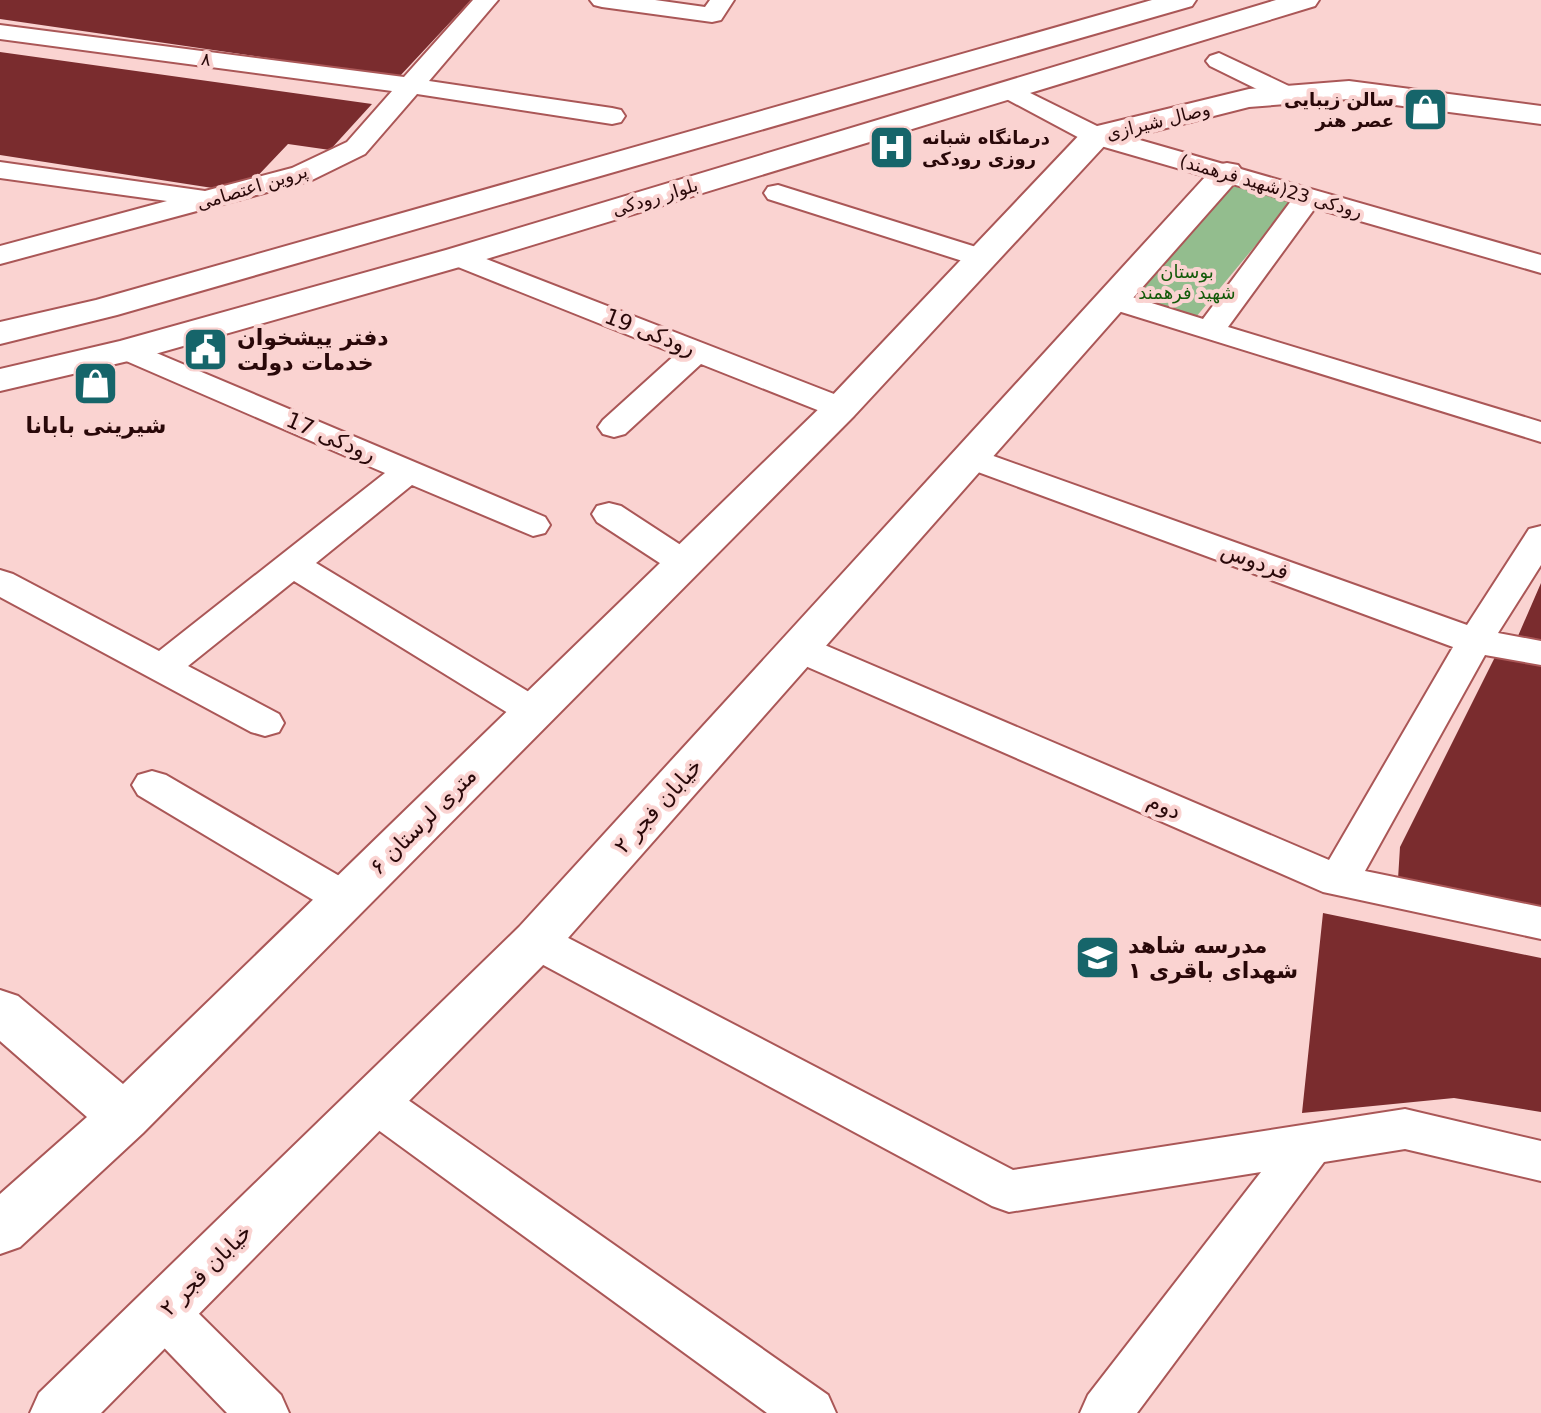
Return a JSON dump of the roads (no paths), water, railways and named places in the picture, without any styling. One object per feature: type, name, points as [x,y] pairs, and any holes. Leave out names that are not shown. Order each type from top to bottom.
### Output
[{"type":"street","name":"پروین اعتصامی","points":[[0,255],[302,174],[356,148],[486,0]]},
{"type":"street","points":[[602,0],[717,7]]},
{"type":"street","name":"بلوار رودکی","points":[[0,333],[105,308],[1182,0]]},
{"type":"street","name":"بلوار رودکی","points":[[0,380],[128,350],[458,257],[1305,0]]},
{"type":"street","name":"۸","points":[[0,32],[412,86],[612,116]]},
{"type":"street","points":[[1219,61],[1284,93]]},
{"type":"street","name":"رودکی 23(شهید فرهمند)","points":[[1008,90],[1096,136],[1541,264]]},
{"type":"street","name":"وصال شیرازی","points":[[841,408],[1096,136],[1249,98],[1284,93],[1349,90],[1541,115]]},
{"type":"street","points":[[0,170],[212,200]]},
{"type":"street","name":"خیابان فجر ۲","points":[[60,1413],[536,941],[1227,172]]},
{"type":"street","points":[[778,193],[982,258]]},
{"type":"street","points":[[1210,331],[1309,196]]},
{"type":"street","name":"رودکی 19","points":[[458,257],[841,408]]},
{"type":"street","points":[[1113,300],[1541,432]]},
{"type":"street","points":[[105,308],[128,350]]},
{"type":"street","name":"رودکی 17","points":[[128,350],[533,525]]},
{"type":"street","points":[[614,427],[697,351]]},
{"type":"street","name":"۶ متری لرستان","points":[[0,1229],[124,1117],[841,408]]},
{"type":"street","name":"فردوس","points":[[971,458],[1475,641],[1541,653]]},
{"type":"street","points":[[161,668],[409,471]]},
{"type":"street","points":[[609,514],[684,563]]},
{"type":"street","points":[[1338,881],[1475,641],[1541,537]]},
{"type":"street","points":[[292,564],[534,712]]},
{"type":"street","points":[[0,582],[265,723]]},
{"type":"street","name":"دوم","points":[[800,649],[1338,881],[1541,923]]},
{"type":"street","points":[[152,785],[345,899]]},
{"type":"street","points":[[536,941],[1009,1191],[1405,1129],[1541,1161]]},
{"type":"street","points":[[0,1011],[124,1117]]},
{"type":"street","points":[[375,1102],[810,1413]]},
{"type":"street","points":[[1106,1413],[1310,1144]]},
{"type":"street","points":[[163,1312],[263,1413]]},
{"type":"place","name":"سالن زیبایی عصر هنر","points":[[1425,109]]},
{"type":"place","name":"درمانگاه شبانه روزی رودکی","points":[[891,147]]},
{"type":"place","name":"دفتر پیشخوان خدمات دولت","points":[[206,350]]},
{"type":"place","name":"شیرینی بابانا","points":[[96,384]]},
{"type":"place","name":"مدرسه شاهد شهدای باقری ۱","points":[[1097,958]]},
{"type":"park label","name":"بوستان شهید فرهمند","points":[[1187,281]]}]
